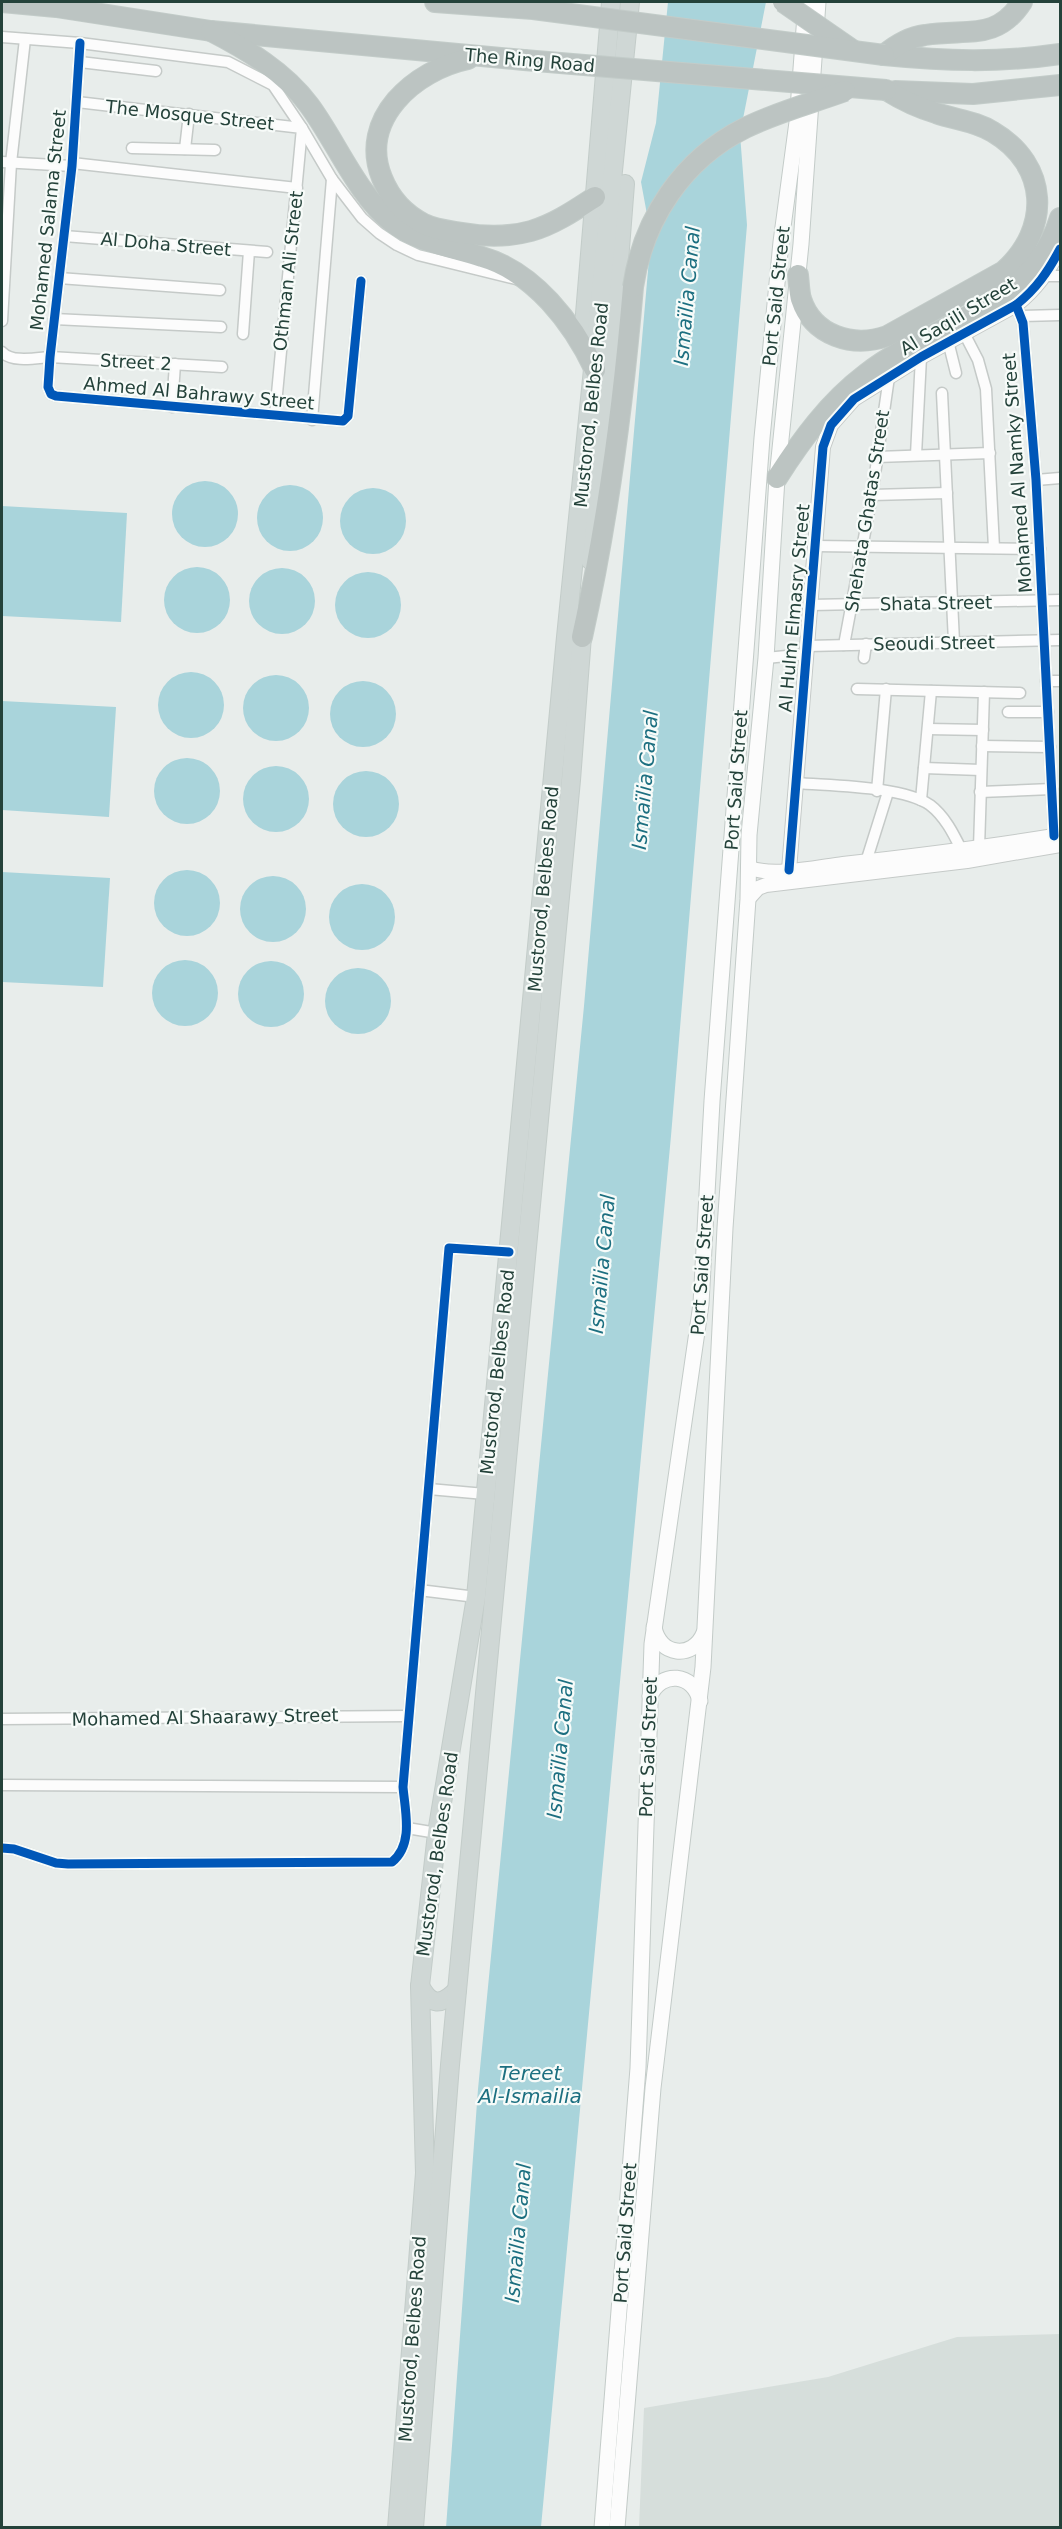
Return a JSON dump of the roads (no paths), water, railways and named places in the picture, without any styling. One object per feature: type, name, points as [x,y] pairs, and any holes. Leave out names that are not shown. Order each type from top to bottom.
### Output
[{"type":"highway","name":"The Ring Road","points":[[2,2],[56,7],[211,31],[853,88],[973,94],[1060,85]]},
{"type":"highway","points":[[435,2],[533,9],[856,52],[956,61],[1024,59],[1060,54]]},
{"type":"highway","points":[[509,2],[533,9]]},
{"type":"highway","points":[[783,2],[856,52]]},
{"type":"highway","points":[[884,55],[896,45],[916,37],[989,30],[1008,19],[1022,2]]},
{"type":"highway","points":[[211,31],[260,60],[292,86],[308,103],[369,197],[394,224],[428,242],[485,258],[525,281],[549,301],[596,362]]},
{"type":"highway","points":[[489,57],[456,62],[435,71],[412,85],[385,113],[377,133],[376,152],[379,170],[386,188],[396,203],[410,216],[426,225],[481,236],[506,236],[531,231],[555,222],[595,197]]},
{"type":"highway","points":[[582,637],[595,580],[623,399],[633,287],[639,256],[656,213],[673,187],[694,164],[718,144],[745,128],[853,88]]},
{"type":"highway","points":[[798,275],[803,305],[819,326],[842,339],[869,341],[887,336],[1005,271],[1019,257],[1029,240],[1036,220],[1038,199],[1029,170],[1011,145],[984,127],[924,109],[886,90]]},
{"type":"highway","points":[[777,478],[830,406],[867,373],[909,346],[1000,298],[1024,280],[1043,258],[1060,218]]},
{"type":"main road","points":[[596,362],[584,326],[611,2]]},
{"type":"main road","name":"Mustorod, Belbes Road","points":[[397,2528],[425,2173],[420,1986],[437,1833],[477,1597],[566,637],[596,362],[630,2]]},
{"type":"main road","name":"Mustorod, Belbes Road","points":[[414,2528],[457,1990],[642,2]]},
{"type":"main road","name":"Port Said Street","points":[[602,2528],[638,2068],[654,1627],[701,1304],[712,1101],[765,409],[797,122],[806,2]]},
{"type":"main road","name":"Port Said Street","points":[[617,2528],[653,2088],[699,1701],[724,1239],[748,899],[750,819],[766,658],[777,478],[798,275],[818,2]]},
{"type":"main road","points":[[788,194],[804,196]]},
{"type":"main road","points":[[654,1627],[660,1642],[673,1651],[689,1650],[701,1640],[704,1633]]},
{"type":"main road","points":[[650,1696],[658,1683],[673,1677],[681,1678],[694,1686],[699,1701]]},
{"type":"main road","points":[[420,1986],[426,1996],[433,2001],[442,2001],[457,1990]]},
{"type":"street","points":[[2,37],[80,43],[228,62],[273,85],[332,179],[362,218],[397,245],[441,262],[525,281]]},
{"type":"street","points":[[2,321],[7,162],[25,39]]},
{"type":"street","name":"Mohamed Salama Street","points":[[56,396],[49,391],[50,357],[72,164],[80,43]]},
{"type":"street","points":[[80,62],[156,71]]},
{"type":"street","name":"The Mosque Street","points":[[77,102],[302,128]]},
{"type":"street","points":[[185,149],[189,114]]},
{"type":"street","name":"Othman Ali Street","points":[[274,415],[302,128]]},
{"type":"street","points":[[132,148],[215,150]]},
{"type":"street","points":[[7,162],[72,164],[297,188]]},
{"type":"street","points":[[312,420],[332,179]]},
{"type":"street","name":"Al Doha Street","points":[[64,236],[267,252]]},
{"type":"street","name":"Al Saqili Street","points":[[889,377],[948,341],[1019,310],[1046,276],[1060,249]]},
{"type":"street","points":[[243,334],[249,251]]},
{"type":"street","points":[[1046,276],[1060,276]]},
{"type":"street","points":[[59,278],[220,290]]},
{"type":"street","name":"Ahmed Al Bahrawy Street","points":[[56,396],[339,422],[348,416],[361,281]]},
{"type":"street","points":[[1019,310],[1060,315]]},
{"type":"street","name":"Mohamed Al Namky Street","points":[[1019,310],[1036,480],[1050,747],[1056,766],[1052,789],[1058,839]]},
{"type":"street","points":[[54,319],[221,327]]},
{"type":"street","points":[[964,333],[985,379],[994,548]]},
{"type":"street","points":[[948,341],[956,374]]},
{"type":"street","name":"Street 2","points":[[2,352],[9,357],[50,357],[222,367]]},
{"type":"street","points":[[916,455],[921,357]]},
{"type":"street","points":[[172,407],[175,364]]},
{"type":"street","name":"Shehata Ghatas Street","points":[[844,645],[872,495],[889,377]]},
{"type":"street","name":"Al Hulm Elmasry Street","points":[[789,870],[826,436],[831,425],[846,406],[889,377]]},
{"type":"street","points":[[942,393],[954,642]]},
{"type":"street","points":[[877,457],[990,453]]},
{"type":"street","points":[[1036,480],[1060,478]]},
{"type":"street","points":[[872,495],[947,493]]},
{"type":"street","points":[[816,546],[1040,549]]},
{"type":"street","name":"Shata Street","points":[[811,605],[1060,600]]},
{"type":"street","name":"Seoudi Street","points":[[766,658],[844,645],[1060,640]]},
{"type":"street","points":[[864,658],[866,644]]},
{"type":"street","points":[[1046,681],[1060,681]]},
{"type":"street","points":[[857,689],[1020,693]]},
{"type":"street","points":[[866,862],[882,792],[886,689]]},
{"type":"street","points":[[921,800],[932,691]]},
{"type":"street","points":[[979,848],[984,692]]},
{"type":"street","points":[[1008,712],[1048,717],[1060,721]]},
{"type":"street","points":[[928,729],[982,730]]},
{"type":"street","points":[[982,746],[1050,747]]},
{"type":"street","points":[[924,768],[981,770]]},
{"type":"street","points":[[796,783],[882,792],[921,800],[939,814],[964,856]]},
{"type":"street","points":[[981,792],[1052,789]]},
{"type":"street","points":[[748,867],[760,872],[964,856],[979,848],[1058,839]]},
{"type":"street","points":[[748,899],[758,888],[766,885],[964,856],[1058,839]]},
{"type":"street","points":[[2,1848],[14,1849],[56,1863],[68,1864],[392,1862],[400,1856],[407,1828],[403,1787],[408,1716],[449,1248],[509,1252]]},
{"type":"street","points":[[429,1489],[485,1494]]},
{"type":"street","points":[[419,1590],[477,1597]]},
{"type":"street","name":"Mohamed Al Shaarawy Street","points":[[2,1719],[408,1716]]},
{"type":"street","points":[[2,1785],[403,1787]]},
{"type":"street","points":[[407,1828],[437,1833]]},
{"type":"water","name":"Tereet Al-Ismailia","points":[[668,2],[766,2],[740,134],[747,225],[671,1136],[541,2527],[446,2528],[478,2089],[584,1006],[651,236],[641,182],[656,123]]},
{"type":"water","points":[[198,481],[212,481],[224,486],[233,495],[238,514],[236,527],[229,538],[212,547],[198,547],[186,542],[177,533],[172,521],[172,507],[177,495],[186,486]]},
{"type":"water","points":[[284,485],[296,485],[314,494],[321,505],[323,518],[321,531],[314,542],[303,549],[284,551],[271,546],[262,537],[257,524],[257,512],[262,499],[271,490]]},
{"type":"water","points":[[367,488],[379,488],[397,497],[404,508],[406,521],[404,534],[397,545],[386,552],[367,554],[354,549],[345,540],[340,527],[340,515],[345,502],[354,493]]},
{"type":"water","points":[[2,506],[127,513],[121,622],[2,616]]},
{"type":"water","points":[[191,567],[203,567],[221,576],[228,587],[230,600],[228,613],[221,624],[210,631],[191,633],[178,628],[169,619],[164,606],[164,594],[169,581],[178,572]]},
{"type":"water","points":[[275,568],[289,568],[301,573],[310,582],[315,601],[313,614],[306,625],[289,634],[275,634],[263,629],[254,620],[249,608],[249,594],[254,582],[263,573]]},
{"type":"water","points":[[361,572],[375,572],[387,577],[396,586],[401,605],[399,618],[392,629],[375,638],[361,638],[349,633],[340,624],[335,612],[335,598],[340,586],[349,577]]},
{"type":"water","points":[[185,672],[197,672],[215,681],[222,692],[224,705],[222,718],[215,729],[204,736],[185,738],[172,733],[163,724],[158,711],[158,699],[163,686],[172,677]]},
{"type":"water","points":[[269,675],[283,675],[295,680],[304,689],[309,708],[307,721],[300,732],[283,741],[269,741],[257,736],[248,727],[243,715],[243,701],[248,689],[257,680]]},
{"type":"water","points":[[357,681],[369,681],[387,690],[394,701],[396,714],[394,727],[387,738],[376,745],[357,747],[344,742],[335,733],[330,720],[330,708],[335,695],[344,686]]},
{"type":"water","points":[[2,701],[116,707],[109,817],[2,810]]},
{"type":"water","points":[[180,758],[194,758],[206,763],[215,772],[220,791],[218,804],[211,815],[194,824],[180,824],[168,819],[159,810],[154,798],[154,784],[159,772],[168,763]]},
{"type":"water","points":[[269,766],[283,766],[295,771],[304,780],[309,799],[307,812],[300,823],[283,832],[269,832],[257,827],[248,818],[243,806],[243,792],[248,780],[257,771]]},
{"type":"water","points":[[359,771],[373,771],[385,776],[394,785],[399,804],[397,817],[390,828],[373,837],[359,837],[347,832],[338,823],[333,811],[333,797],[338,785],[347,776]]},
{"type":"water","points":[[180,870],[194,870],[206,875],[215,884],[220,903],[218,916],[211,927],[194,936],[180,936],[168,931],[159,922],[154,910],[154,896],[159,884],[168,875]]},
{"type":"water","points":[[2,872],[110,878],[103,987],[2,982]]},
{"type":"water","points":[[266,876],[280,876],[292,881],[301,890],[306,909],[304,922],[297,933],[280,942],[266,942],[254,937],[245,928],[240,916],[240,902],[245,890],[254,881]]},
{"type":"water","points":[[356,884],[368,884],[386,893],[393,904],[395,917],[393,930],[386,941],[375,948],[356,950],[343,945],[334,936],[329,923],[329,911],[334,898],[343,889]]},
{"type":"water","points":[[179,960],[191,960],[209,969],[216,980],[218,993],[216,1006],[209,1017],[198,1024],[179,1026],[166,1021],[157,1012],[152,999],[152,987],[157,974],[166,965]]},
{"type":"water","points":[[265,961],[277,961],[295,970],[302,981],[304,994],[302,1007],[295,1018],[284,1025],[265,1027],[252,1022],[243,1013],[238,1000],[238,988],[243,975],[252,966]]},
{"type":"water","points":[[351,968],[365,968],[377,973],[386,982],[391,1001],[389,1014],[382,1025],[365,1034],[351,1034],[339,1029],[330,1020],[325,1008],[325,994],[330,982],[339,973]]},
{"type":"water label","name":"Ismaïlia Canal","points":[[687,296]]},
{"type":"water label","name":"Ismaïlia Canal","points":[[645,780]]},
{"type":"water label","name":"Ismaïlia Canal","points":[[602,1264]]},
{"type":"water label","name":"Ismaïlia Canal","points":[[560,1749]]},
{"type":"water label","name":"Ismaïlia Canal","points":[[518,2233]]}]
